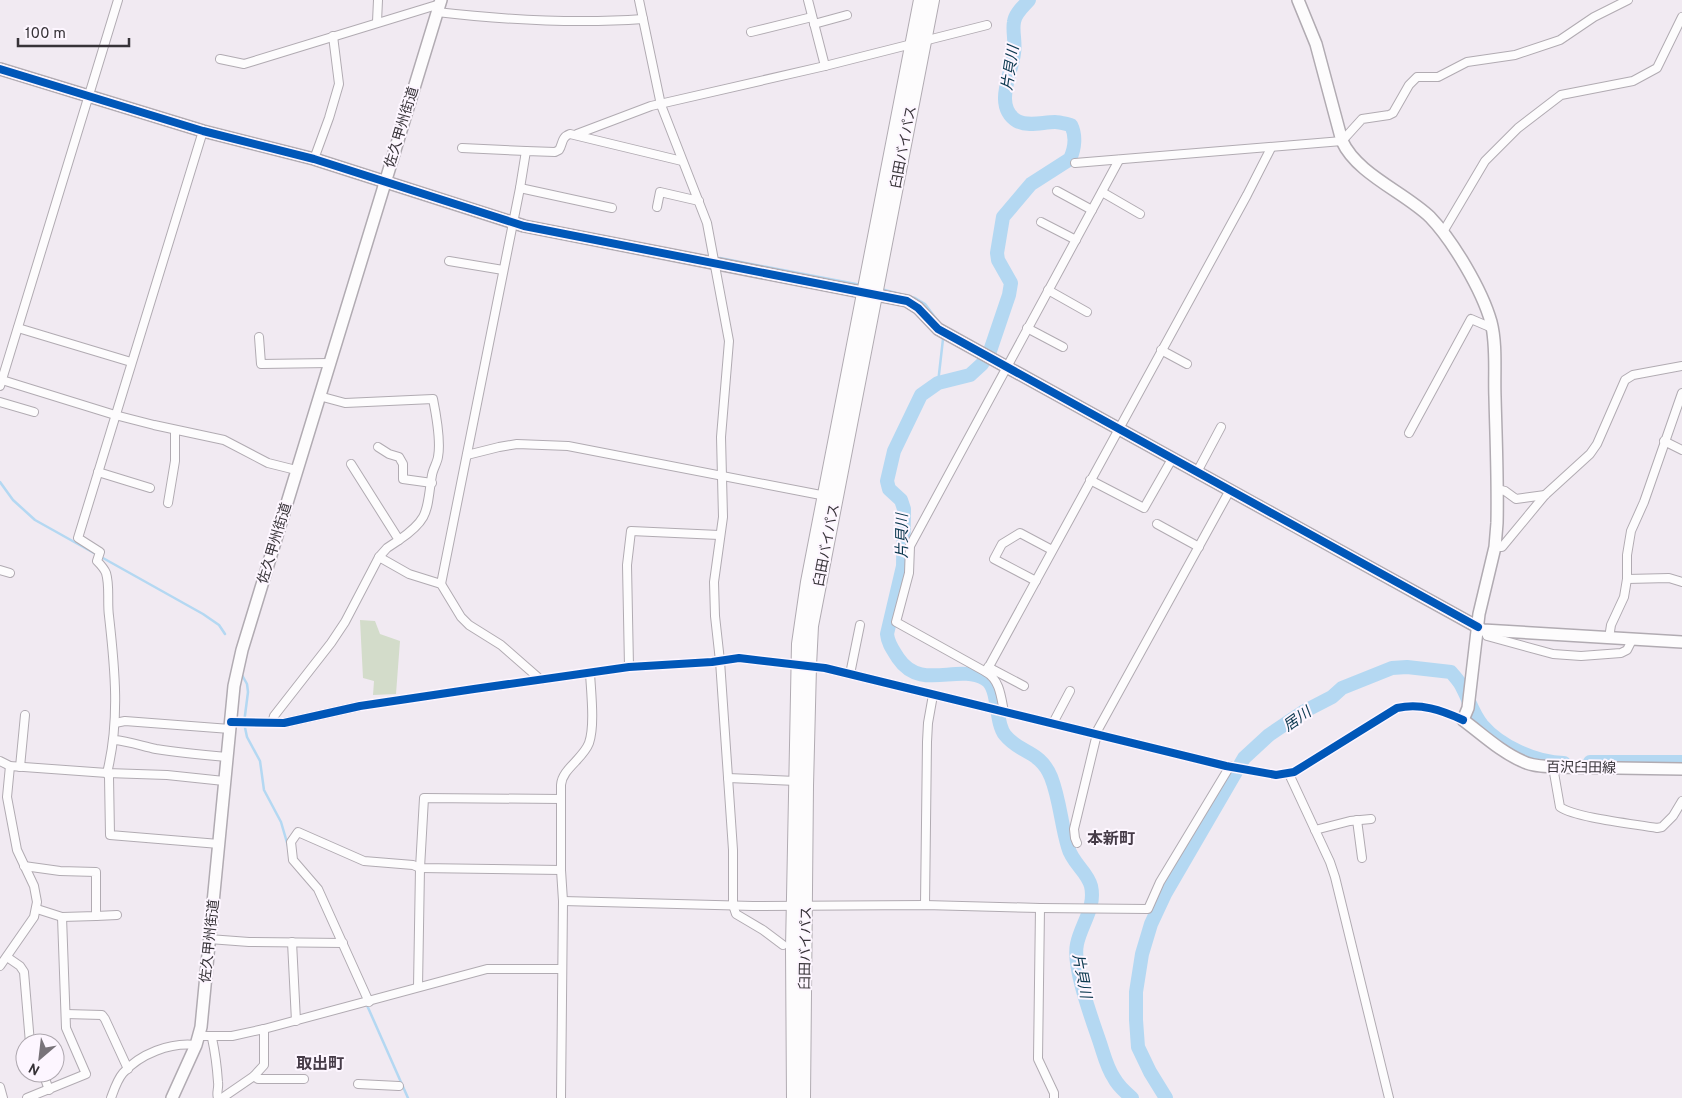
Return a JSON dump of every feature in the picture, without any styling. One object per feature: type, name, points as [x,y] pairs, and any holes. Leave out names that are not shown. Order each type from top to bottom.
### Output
[{"type":"highway","name":"臼田バイパス","points":[[803,1098],[796,781],[804,665],[870,294],[918,43],[921,0]]},
{"type":"highway","name":"臼田バイパス","points":[[918,43],[932,0]]},
{"type":"highway","name":"臼田バイパス","points":[[794,1098],[800,906],[804,665],[801,623],[826,496],[870,294]]},
{"type":"street","points":[[118,0],[1,383],[115,415],[224,440],[268,463],[296,470]]},
{"type":"street","points":[[377,22],[378,0]]},
{"type":"street","points":[[639,0],[661,105],[706,223],[728,340],[721,419],[722,517],[714,582],[715,616],[734,850],[733,904],[736,914],[763,930],[783,945]]},
{"type":"street","points":[[808,0],[825,66]]},
{"type":"street","points":[[115,723],[125,721],[230,726],[284,723],[360,706],[629,667],[739,658],[804,665],[850,674],[1235,768],[1276,775],[1289,774],[1397,708],[1413,706],[1430,708],[1463,720],[1469,703],[1482,629],[1483,595],[1494,547],[1497,523],[1498,489],[1492,328],[1478,288],[1443,232],[1420,208],[1355,160],[1342,141],[1316,44],[1298,0]]},
{"type":"street","points":[[1075,163],[1342,141],[1362,119],[1389,115],[1393,112],[1409,85],[1417,77],[1438,77],[1468,62],[1523,53],[1560,40],[1594,17],[1628,0]]},
{"type":"street","points":[[220,59],[244,64],[377,22],[439,5],[515,20],[598,22],[643,19]]},
{"type":"street","name":"佐久甲州街道","points":[[172,1098],[197,1041],[201,1027],[234,686],[242,650],[439,5]]},
{"type":"street","points":[[751,32],[847,15]]},
{"type":"street","points":[[1443,232],[1485,161],[1518,128],[1562,95],[1633,81],[1657,68],[1682,17]]},
{"type":"street","points":[[462,148],[555,152],[559,150],[566,135],[575,134],[651,106],[825,66],[987,25]]},
{"type":"street","points":[[314,159],[339,84],[333,36]]},
{"type":"street","points":[[0,69],[203,131],[314,159],[530,227],[902,299],[911,304],[938,329],[1482,629],[1682,642]]},
{"type":"street","points":[[203,131],[78,538],[100,552],[98,556],[106,574],[116,691],[114,740],[107,773],[109,777],[110,835],[219,844]]},
{"type":"street","points":[[575,134],[682,161]]},
{"type":"street","points":[[987,669],[1271,148]]},
{"type":"street","points":[[441,584],[526,151]]},
{"type":"street","points":[[1024,686],[896,622],[908,573],[910,546],[1120,160]]},
{"type":"street","points":[[520,188],[612,208]]},
{"type":"street","points":[[1057,191],[1092,210]]},
{"type":"street","points":[[657,207],[660,192],[699,201]]},
{"type":"street","points":[[1102,192],[1140,214]]},
{"type":"street","points":[[1041,222],[1076,240]]},
{"type":"street","points":[[448,260],[503,270]]},
{"type":"street","points":[[1048,290],[1087,312]]},
{"type":"street","points":[[1409,433],[1471,319],[1492,328]]},
{"type":"street","points":[[18,328],[131,362]]},
{"type":"street","points":[[1027,328],[1063,348]]},
{"type":"street","points":[[259,337],[261,364],[329,363]]},
{"type":"street","points":[[1161,350],[1187,364]]},
{"type":"street","points":[[1494,547],[1502,547],[1545,495],[1593,450],[1625,380],[1633,375],[1682,366]]},
{"type":"street","points":[[1609,638],[1611,625],[1624,598],[1631,531],[1642,509],[1682,393]]},
{"type":"street","points":[[272,723],[274,716],[345,622],[379,557],[387,548],[414,530],[426,511],[432,475],[438,456],[436,415],[433,399],[346,403],[319,396]]},
{"type":"street","points":[[0,402],[34,412]]},
{"type":"street","points":[[1197,472],[1221,427]]},
{"type":"street","points":[[168,502],[176,461],[175,430]]},
{"type":"street","points":[[1664,441],[1682,450]]},
{"type":"street","points":[[467,455],[517,444],[550,444],[588,449],[722,474],[826,496]]},
{"type":"street","points":[[378,447],[389,454],[399,456],[403,467],[403,479],[432,483]]},
{"type":"street","points":[[1090,480],[1144,508],[1172,458]]},
{"type":"street","points":[[351,464],[399,540]]},
{"type":"street","points":[[98,472],[150,488]]},
{"type":"street","points":[[1498,489],[1505,491],[1516,499],[1545,495]]},
{"type":"street","points":[[1077,843],[1074,828],[1096,733],[1230,490]]},
{"type":"street","points":[[1157,524],[1199,547]]},
{"type":"street","points":[[629,667],[627,565],[631,530],[719,535]]},
{"type":"street","points":[[1036,581],[994,559],[1002,544],[1020,533],[1052,550]]},
{"type":"street","points":[[379,557],[409,574],[441,584],[461,617],[469,625],[501,645],[541,680]]},
{"type":"street","points":[[0,570],[10,573]]},
{"type":"street","points":[[1626,579],[1668,578],[1682,582]]},
{"type":"street","points":[[850,674],[860,625]]},
{"type":"street","points":[[1482,629],[1487,636],[1565,656],[1621,653],[1626,650],[1632,640]]},
{"type":"street","points":[[987,669],[1001,692],[1003,712]]},
{"type":"street","points":[[560,1098],[563,901],[561,870],[562,781],[585,750],[590,740],[590,673]]},
{"type":"street","points":[[1053,723],[1070,691]]},
{"type":"street","points":[[925,905],[927,742],[933,695]]},
{"type":"street","points":[[20,766],[25,714]]},
{"type":"street","name":"百沢臼田線","points":[[1463,720],[1521,761],[1536,766],[1553,768],[1682,769]]},
{"type":"street","points":[[114,740],[165,750],[227,757]]},
{"type":"street","points":[[0,762],[10,766],[107,773],[144,773],[224,781]]},
{"type":"street","points":[[0,966],[29,925],[37,909],[37,896],[34,886],[17,850],[6,797],[10,766]]},
{"type":"street","points":[[563,901],[800,906],[925,905],[1148,908],[1160,882],[1235,768]]},
{"type":"street","points":[[1553,768],[1560,806],[1564,810],[1657,828],[1662,827],[1673,816],[1682,801]]},
{"type":"street","points":[[1289,774],[1330,862],[1335,877],[1389,1098]]},
{"type":"street","points":[[728,778],[796,781]]},
{"type":"street","points":[[418,987],[420,868],[424,798],[561,799]]},
{"type":"street","points":[[1315,830],[1357,820],[1371,819]]},
{"type":"street","points":[[1357,820],[1362,858]]},
{"type":"street","points":[[290,828],[364,861],[413,865],[420,868],[561,870]]},
{"type":"street","points":[[298,832],[290,842],[293,860],[318,889],[367,1002]]},
{"type":"street","points":[[24,866],[60,871],[96,872],[96,916]]},
{"type":"street","points":[[1040,908],[1038,1059],[1054,1093],[1054,1098]]},
{"type":"street","points":[[37,909],[62,917],[117,916]]},
{"type":"street","points":[[27,1098],[86,1074],[66,1028],[62,917]]},
{"type":"street","points":[[209,939],[248,942],[341,944]]},
{"type":"street","points":[[292,942],[296,1021]]},
{"type":"street","points":[[7,957],[20,966],[24,972],[28,1033]]},
{"type":"street","points":[[111,1098],[119,1079],[128,1069],[155,1051],[264,1029],[487,969],[561,969]]},
{"type":"street","points":[[66,1014],[102,1015],[106,1019],[128,1069]]},
{"type":"street","points":[[212,1038],[217,1067],[217,1095],[220,1098],[254,1076],[264,1065],[264,1029]]},
{"type":"street","points":[[254,1076],[258,1079],[304,1079]]},
{"type":"street","points":[[47,1083],[49,1090]]},
{"type":"street","points":[[358,1084],[399,1086]]},
{"type":"street","points":[[0,1087],[3,1098]]},
{"type":"green space","points":[[360,620],[375,621],[380,634],[400,641],[396,694],[373,695],[374,681],[363,678]]},
{"type":"waterway","name":"片貝川","points":[[1029,0],[1018,13],[1014,22],[1013,61],[1006,89],[1006,107],[1010,115],[1021,123],[1055,122],[1071,125],[1074,137],[1073,150],[1070,159],[1031,184],[1003,217],[997,253],[998,260],[1011,283],[1009,295],[990,351],[982,364],[970,375],[938,383],[921,395],[894,451],[887,481],[889,489],[901,500],[904,509],[903,566],[887,634],[898,658],[907,668],[917,673],[928,675],[974,675],[990,683],[995,697],[999,721],[1005,735],[1017,746],[1036,757],[1051,777],[1070,853],[1091,886],[1090,909],[1077,944],[1077,966],[1080,979],[1109,1070],[1120,1086],[1132,1098]]},
{"type":"waterway","points":[[720,258],[861,285]]},
{"type":"waterway","points":[[881,289],[915,298],[925,304],[937,320]]},
{"type":"waterway","points":[[938,383],[943,339],[941,335]]},
{"type":"waterway","points":[[0,482],[13,500],[35,520],[203,614],[219,625],[225,634]]},
{"type":"waterway","name":"居川","points":[[1166,1098],[1150,1072],[1138,1047],[1136,992],[1142,954],[1151,924],[1165,894],[1244,758],[1269,735],[1303,712],[1332,697],[1342,688],[1392,668],[1407,667],[1451,672],[1461,685],[1479,721],[1498,740],[1530,757],[1564,763]]},
{"type":"waterway","points":[[242,675],[247,684],[248,692],[244,723],[247,737],[260,761],[264,790],[281,822],[288,846]]},
{"type":"waterway","name":"居川","points":[[1590,762],[1682,762]]},
{"type":"waterway","points":[[292,863],[301,874]]},
{"type":"waterway","points":[[366,1003],[408,1098]]},
{"type":"cycle path","points":[[0,69],[203,131],[314,159],[524,226],[907,301],[918,308],[938,329],[1478,627]]},
{"type":"cycle path","points":[[231,722],[284,723],[360,706],[474,689],[629,667],[712,662],[739,658],[825,668],[1226,766],[1276,775],[1294,772],[1397,708],[1414,706],[1431,708],[1463,720]]},
{"type":"district","name":"本新町","points":[[1111,838]]},
{"type":"district","name":"取出町","points":[[320,1063]]}]
